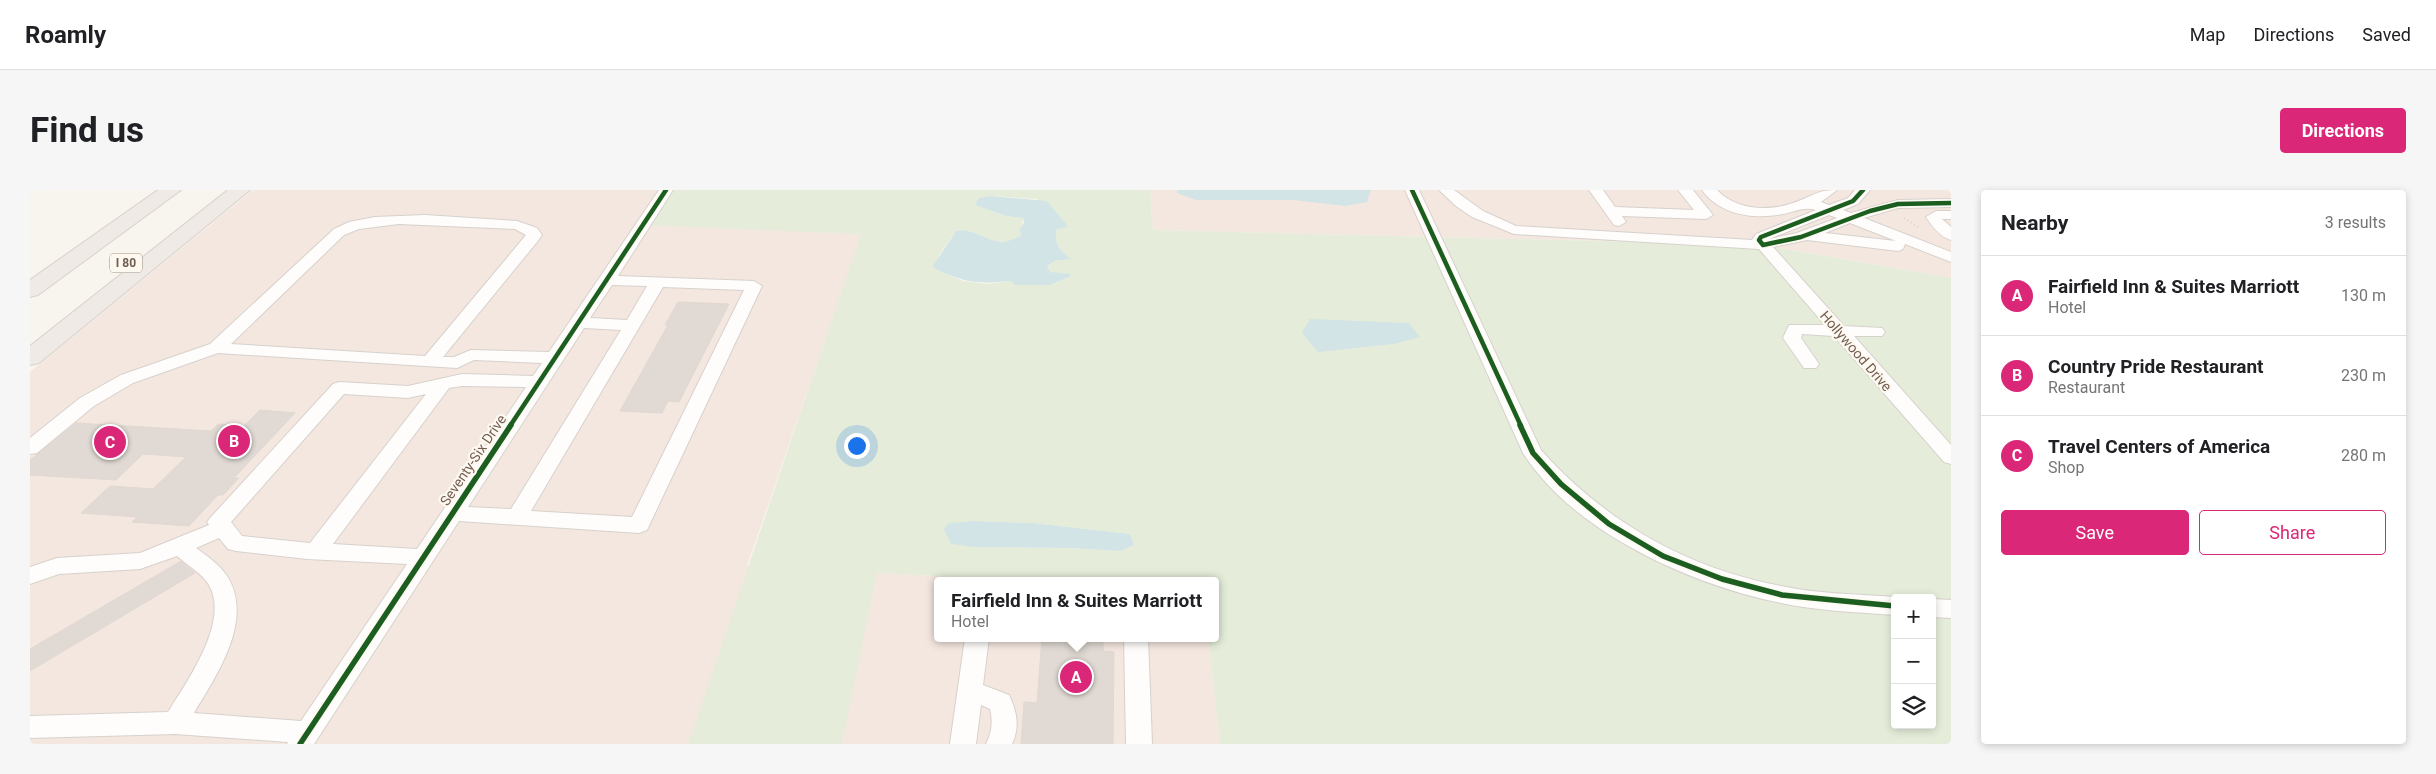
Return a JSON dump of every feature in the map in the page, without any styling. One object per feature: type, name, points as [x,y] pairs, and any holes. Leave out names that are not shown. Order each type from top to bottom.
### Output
[{"type":"highway","name":"I 80","points":[[30,290],[171,190]]},
{"type":"highway","name":"I 80","points":[[30,336],[223,190]]},
{"type":"highway","points":[[30,358],[240,190]]},
{"type":"street","name":"Seventy-Six Drive","points":[[304,738],[666,190]]},
{"type":"street","points":[[1412,190],[1534,453],[1560,484],[1585,506],[1625,534],[1661,554],[1697,570],[1780,595],[1816,600],[1891,606]]},
{"type":"street","points":[[1446,190],[1462,206],[1485,219],[1514,230],[1763,245],[1801,237],[1898,204],[1951,203]]},
{"type":"street","points":[[1596,190],[1630,238]]},
{"type":"street","points":[[1685,190],[1709,215]]},
{"type":"street","points":[[1709,190],[1728,206],[1752,212],[1783,210],[1808,202],[1830,190]]},
{"type":"street","points":[[1763,245],[1760,240],[1761,237],[1832,210],[1853,200],[1863,190]]},
{"type":"street","points":[[1901,190],[1951,203]]},
{"type":"street","points":[[1808,202],[1951,257]]},
{"type":"street","points":[[1612,212],[1709,215],[1717,218],[1749,218],[1752,212]]},
{"type":"street","points":[[1951,215],[1933,215],[1937,223],[1951,235]]},
{"type":"street","points":[[216,348],[339,232],[350,226],[381,220],[517,225],[532,231],[534,235],[532,239],[430,361]]},
{"type":"street","points":[[1801,237],[1838,238],[1934,251]]},
{"type":"street","points":[[1704,242],[1747,252],[1789,274]]},
{"type":"street","name":"Hollywood Drive","points":[[1763,245],[1951,457]]},
{"type":"street","points":[[452,512],[639,525],[754,286],[607,280]]},
{"type":"street","points":[[517,517],[658,282]]},
{"type":"street","points":[[578,323],[633,326]]},
{"type":"street","points":[[1810,364],[1792,338],[1795,329],[1876,332]]},
{"type":"street","points":[[30,448],[87,402],[127,379],[216,348],[457,363],[459,369],[547,371]]},
{"type":"street","points":[[424,557],[316,551],[236,542],[218,522],[339,388],[408,392],[462,380],[547,371]]},
{"type":"street","points":[[316,551],[443,384]]},
{"type":"street","points":[[30,576],[57,566],[140,561],[160,555],[223,527]]},
{"type":"street","points":[[175,723],[223,637],[226,599],[218,581],[179,546]]},
{"type":"street","points":[[1936,608],[1951,609]]},
{"type":"street","points":[[963,744],[976,642]]},
{"type":"street","points":[[1136,642],[1139,744]]},
{"type":"street","points":[[970,690],[1000,702],[1006,713],[1003,737],[999,744]]},
{"type":"street","points":[[30,727],[175,723],[304,738]]},
{"type":"shaded area","points":[[253,190],[877,190],[747,566],[959,577],[934,577],[934,642],[1208,642],[1220,744],[30,744],[30,372]]},
{"type":"shaded area","points":[[1150,190],[1951,190],[1951,278],[1763,245],[1153,230]]},
{"type":"shaded area","points":[[1177,190],[1371,190],[1367,202],[1345,206],[1294,200],[1196,200],[1177,193]]},
{"type":"shaded area","points":[[990,196],[1047,201],[1066,224],[1067,227],[1057,229],[1056,238],[1061,249],[1071,259],[1055,261],[1047,266],[1050,272],[1070,274],[1071,276],[1050,285],[1015,285],[1011,281],[972,281],[935,269],[933,266],[956,231],[973,232],[1002,242],[1021,236],[1020,229],[1024,223],[1023,218],[1006,216],[975,205],[979,198]]},
{"type":"shaded area","points":[[1310,319],[1409,323],[1420,337],[1394,344],[1318,352],[1302,333]]},
{"type":"shaded area","points":[[974,521],[1033,523],[1130,534],[1134,545],[1121,551],[1068,548],[974,547],[951,544],[944,529],[949,523]]},
{"type":"green space","points":[[666,190],[1150,190],[1153,230],[1763,245],[1951,278],[1951,744],[1220,744],[1208,642],[1219,642],[1219,577],[956,577],[877,573],[842,744],[688,744],[861,234],[643,225]],"holes":[[[990,196],[1037,199],[1057,229],[1056,238],[1058,246],[1070,259],[1055,261],[1047,266],[1049,272],[1071,276],[1050,285],[1011,281],[986,284],[963,281],[935,269],[939,255],[956,231],[967,231],[1002,242],[1021,237],[1023,218],[1006,216],[975,205]],[[974,521],[1033,523],[1130,534],[1121,551],[1068,548],[974,547]]]},
{"type":"building","points":[[678,302],[729,304],[679,402],[668,401],[662,413],[620,411],[668,325],[665,325]]},
{"type":"building","points":[[260,410],[295,413],[234,478],[239,478],[223,495],[218,495],[189,526],[132,522],[137,517],[81,513],[110,486],[153,489],[186,457],[143,454],[116,480],[30,475],[30,460],[76,423],[211,431],[218,424],[244,426]]},
{"type":"building","points":[[181,561],[195,573],[30,671],[30,649]]},
{"type":"building","points":[[1042,642],[1103,642],[1103,651],[1114,652],[1113,744],[1021,744],[1024,702],[1037,703]]},
{"type":"cycle path","points":[[300,744],[666,190]]},
{"type":"cycle path","points":[[1412,190],[1533,453],[1557,480],[1584,505],[1635,541],[1692,569],[1722,579],[1782,595],[1891,606]]},
{"type":"cycle path","points":[[1863,190],[1853,201],[1761,237],[1759,240],[1763,245],[1801,237],[1870,211],[1898,204],[1951,203]]},
{"type":"place","name":"Country Pride Restaurant","points":[[234,441]]},
{"type":"place","name":"Travel Centers of America","points":[[110,442]]},
{"type":"place","name":"Fairfield Inn & Suites Marriott","points":[[1076,677]]}]
